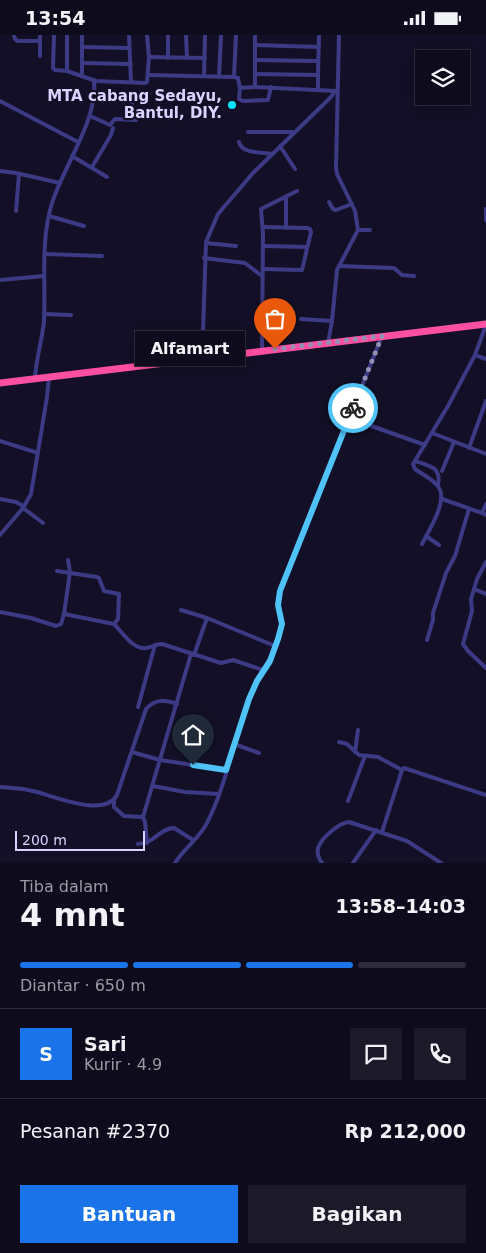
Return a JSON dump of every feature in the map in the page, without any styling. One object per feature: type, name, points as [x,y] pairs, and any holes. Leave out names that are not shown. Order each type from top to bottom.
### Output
[{"type":"highway","points":[[0,383],[486,325]]},
{"type":"street","points":[[14,35],[18,41],[40,41]]},
{"type":"street","points":[[40,35],[40,56]]},
{"type":"street","points":[[54,35],[54,69],[67,71],[94,81],[146,83],[149,57],[147,35]]},
{"type":"street","points":[[67,35],[67,71]]},
{"type":"street","points":[[82,35],[82,76]]},
{"type":"street","points":[[128,35],[131,82]]},
{"type":"street","points":[[168,35],[168,57]]},
{"type":"street","points":[[186,35],[187,58]]},
{"type":"street","points":[[204,76],[205,35]]},
{"type":"street","points":[[219,77],[221,35]]},
{"type":"street","points":[[234,77],[236,35]]},
{"type":"street","points":[[255,35],[255,87]]},
{"type":"street","points":[[318,89],[319,35]]},
{"type":"street","points":[[328,343],[339,266],[358,230],[352,204],[337,174],[336,168],[336,91],[339,35]]},
{"type":"street","points":[[255,45],[319,47]]},
{"type":"street","points":[[82,47],[128,48]]},
{"type":"street","points":[[149,57],[204,58]]},
{"type":"street","points":[[255,60],[318,61]]},
{"type":"street","points":[[82,63],[131,64]]},
{"type":"street","points":[[255,74],[318,75]]},
{"type":"street","points":[[148,75],[234,77],[238,79],[240,88],[239,99],[243,101],[268,100],[271,87]]},
{"type":"street","points":[[35,378],[44,314],[45,254],[50,216],[60,183],[90,116],[95,93],[94,81]]},
{"type":"street","points":[[240,88],[271,87],[336,91]]},
{"type":"street","points":[[192,359],[192,351],[203,331],[206,243],[218,214],[253,173],[336,91]]},
{"type":"street","points":[[90,116],[110,125],[115,119],[135,120],[129,92]]},
{"type":"street","points":[[0,101],[78,142]]},
{"type":"street","points":[[92,167],[111,135],[113,128]]},
{"type":"street","points":[[248,132],[294,132]]},
{"type":"street","points":[[239,142],[240,147],[245,150],[272,154]]},
{"type":"street","points":[[280,146],[295,169]]},
{"type":"street","points":[[72,157],[107,177]]},
{"type":"street","points":[[0,171],[60,183]]},
{"type":"street","points":[[16,211],[19,174]]},
{"type":"street","points":[[262,351],[262,207],[297,191]]},
{"type":"street","points":[[286,196],[286,228]]},
{"type":"street","points":[[329,202],[336,210],[352,204]]},
{"type":"street","points":[[486,209],[486,220]]},
{"type":"street","points":[[50,216],[84,226]]},
{"type":"street","points":[[263,227],[310,229],[302,270],[263,269]]},
{"type":"street","points":[[358,230],[370,230]]},
{"type":"street","points":[[206,243],[236,246]]},
{"type":"street","points":[[263,245],[307,247]]},
{"type":"street","points":[[45,254],[102,256]]},
{"type":"street","points":[[204,259],[245,263],[262,276]]},
{"type":"street","points":[[339,266],[394,268],[402,275],[414,276]]},
{"type":"street","points":[[0,280],[44,276]]},
{"type":"street","points":[[44,314],[71,315]]},
{"type":"street","points":[[301,319],[332,321]]},
{"type":"street","points":[[438,485],[413,467],[476,355],[486,325]]},
{"type":"street","points":[[175,863],[208,822],[219,794],[249,699],[263,670],[270,661],[282,624],[278,605],[280,591],[382,336]]},
{"type":"street","points":[[476,355],[486,359]]},
{"type":"street","points":[[0,535],[23,507],[31,492],[49,377]]},
{"type":"street","points":[[469,448],[486,401]]},
{"type":"street","points":[[349,418],[425,445]]},
{"type":"street","points":[[432,433],[486,454]]},
{"type":"street","points":[[0,441],[38,453]]},
{"type":"street","points":[[442,471],[454,442]]},
{"type":"street","points":[[415,461],[433,467],[436,470],[440,478],[438,485],[442,499],[422,543]]},
{"type":"street","points":[[0,499],[16,502],[43,523]]},
{"type":"street","points":[[442,499],[484,514],[486,504]]},
{"type":"street","points":[[427,640],[433,621],[433,613],[446,573],[455,556],[469,509]]},
{"type":"street","points":[[426,536],[439,545]]},
{"type":"street","points":[[0,612],[31,618],[56,626],[61,625],[70,572],[68,560]]},
{"type":"street","points":[[485,565],[471,599],[472,611],[462,644],[486,668]]},
{"type":"street","points":[[57,571],[97,577],[100,579],[104,591],[119,594],[118,619],[114,624]]},
{"type":"street","points":[[474,589],[486,594]]},
{"type":"street","points":[[181,610],[207,618],[275,646]]},
{"type":"street","points":[[64,614],[114,624],[138,647],[148,648],[162,644],[222,663],[236,660],[263,670]]},
{"type":"street","points":[[147,843],[146,822],[143,817],[192,655],[207,618]]},
{"type":"street","points":[[138,707],[155,645]]},
{"type":"street","points":[[143,817],[123,815],[114,807],[114,799],[146,709],[156,701],[163,700],[177,704]]},
{"type":"street","points":[[355,752],[358,730]]},
{"type":"street","points":[[339,742],[347,744],[358,755],[378,757],[402,769],[405,767],[486,795]]},
{"type":"street","points":[[234,744],[259,753]]},
{"type":"street","points":[[132,752],[160,760],[226,770]]},
{"type":"street","points":[[348,801],[365,756]]},
{"type":"street","points":[[382,832],[402,769]]},
{"type":"street","points":[[153,786],[185,792],[219,794]]},
{"type":"street","points":[[0,787],[28,790],[95,806],[114,799]]},
{"type":"street","points":[[322,863],[318,847],[324,839],[344,822],[356,823],[416,845],[441,863]]},
{"type":"street","points":[[138,844],[147,843],[171,827],[194,840]]},
{"type":"street","points":[[353,863],[376,830]]},
{"type":"way so far","points":[[275,349],[382,336],[353,408]]},
{"type":"place","name":"MTA cabang Sedayu, Bantul, DIY.","points":[[232,105]]},
{"type":"place","name":"Alfamart","points":[[275,349]]},
{"type":"route","points":[[193,765],[226,770],[249,699],[263,670],[270,661],[278,639],[282,624],[278,605],[280,591],[353,408]]}]
